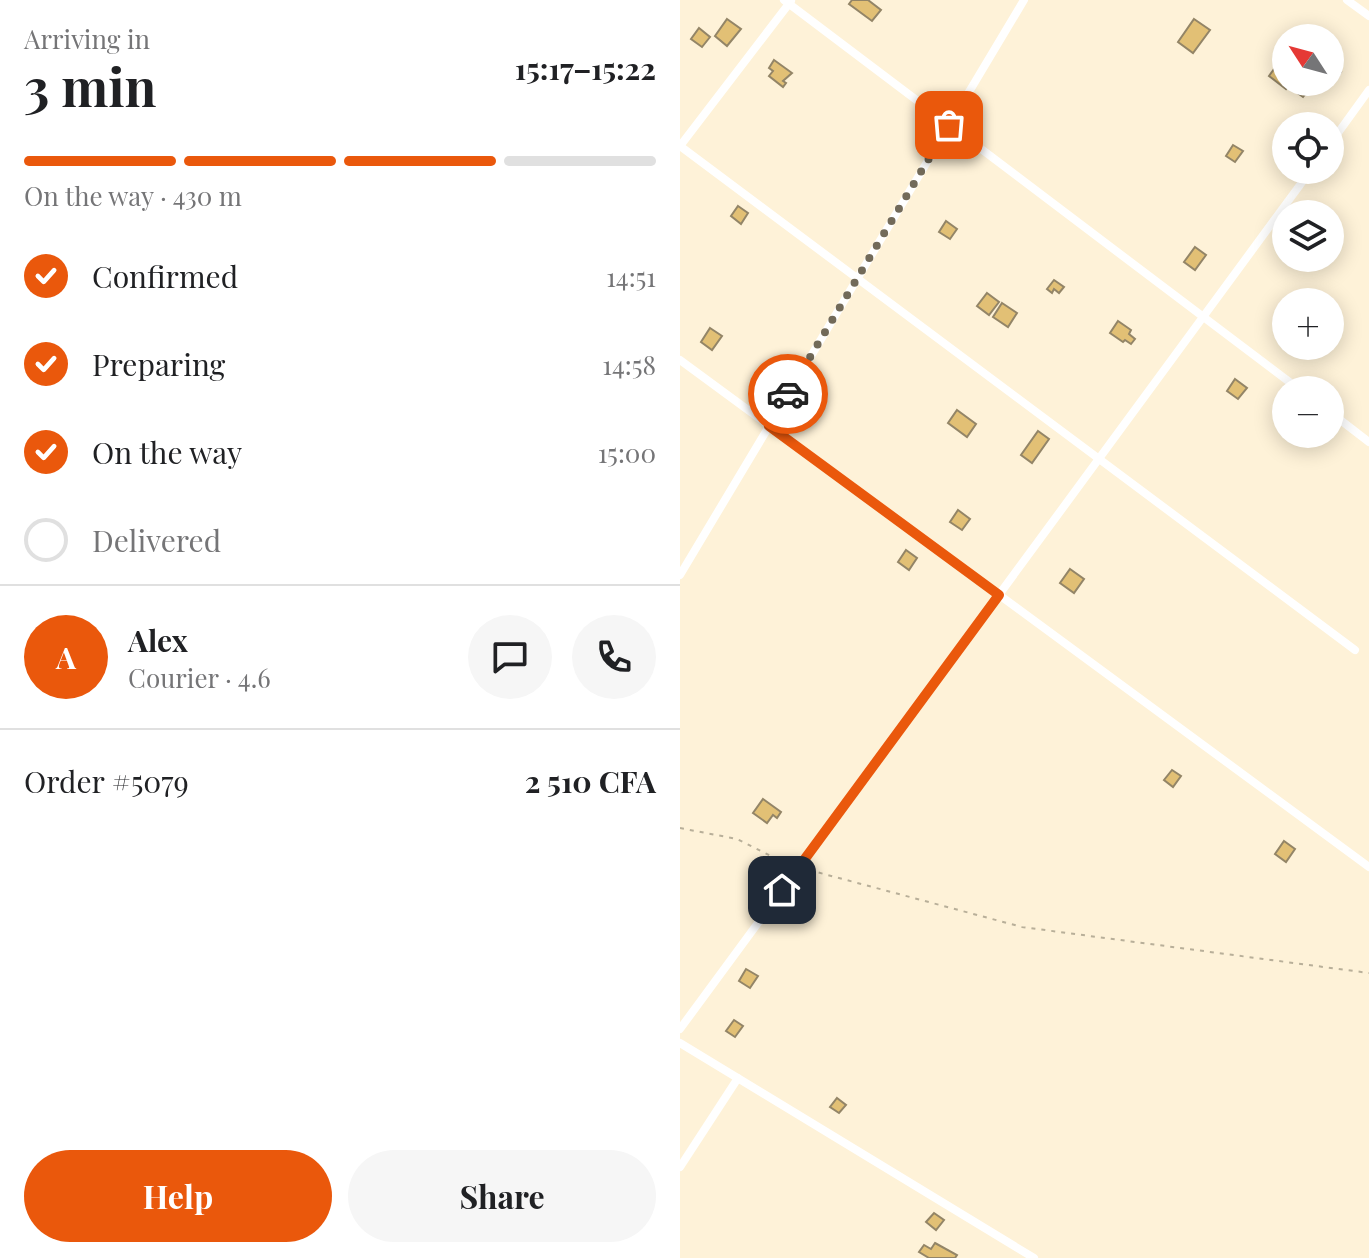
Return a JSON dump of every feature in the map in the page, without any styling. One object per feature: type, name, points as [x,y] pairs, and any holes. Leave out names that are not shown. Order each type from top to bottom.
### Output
[{"type":"street","points":[[680,575],[1024,0]]},
{"type":"street","points":[[1347,0],[1369,16]]},
{"type":"street","points":[[1281,376],[788,1],[680,146],[1355,650]]},
{"type":"street","points":[[1344,125],[1369,90]]},
{"type":"street","points":[[680,1029],[1301,184]]},
{"type":"street","points":[[680,360],[1369,867]]},
{"type":"street","points":[[1344,423],[1369,442]]},
{"type":"street","points":[[680,1043],[1034,1258]]},
{"type":"street","points":[[680,1167],[738,1078]]},
{"type":"path","points":[[680,828],[737,839],[782,862],[1022,927],[1369,973]]},
{"type":"building","points":[[852,0],[868,0],[881,10],[872,21],[849,4]]},
{"type":"building","points":[[727,19],[741,29],[727,46],[715,36]]},
{"type":"building","points":[[1194,19],[1210,30],[1193,53],[1178,42]]},
{"type":"building","points":[[699,28],[710,37],[702,47],[691,39]]},
{"type":"building","points":[[774,60],[792,73],[783,81],[786,83],[783,87],[769,76]]},
{"type":"building","points":[[1233,145],[1243,151],[1235,162],[1226,156]]},
{"type":"building","points":[[738,206],[748,213],[741,224],[731,216]]},
{"type":"building","points":[[946,221],[957,229],[950,239],[939,232]]},
{"type":"building","points":[[1195,247],[1206,255],[1195,270],[1184,262]]},
{"type":"building","points":[[1054,280],[1064,287],[1059,293],[1047,289]]},
{"type":"building","points":[[987,293],[999,302],[989,315],[977,306]]},
{"type":"building","points":[[1002,303],[1017,313],[1008,327],[993,317]]},
{"type":"building","points":[[1118,321],[1131,330],[1129,334],[1135,339],[1131,344],[1110,333]]},
{"type":"building","points":[[710,328],[722,336],[712,350],[701,342]]},
{"type":"building","points":[[1235,379],[1247,388],[1238,399],[1227,391]]},
{"type":"building","points":[[957,410],[976,424],[967,437],[948,423]]},
{"type":"building","points":[[1038,431],[1049,439],[1032,463],[1021,455]]},
{"type":"building","points":[[958,510],[970,519],[962,530],[950,522]]},
{"type":"building","points":[[906,550],[917,558],[909,570],[898,562]]},
{"type":"building","points":[[1070,569],[1084,579],[1074,593],[1060,583]]},
{"type":"building","points":[[1172,770],[1181,776],[1173,787],[1164,780]]},
{"type":"building","points":[[763,799],[781,812],[777,818],[773,815],[767,823],[753,813]]},
{"type":"building","points":[[1284,841],[1295,849],[1286,862],[1275,854]]},
{"type":"building","points":[[746,969],[758,976],[750,988],[739,981]]},
{"type":"building","points":[[734,1020],[743,1026],[735,1037],[726,1031]]},
{"type":"building","points":[[837,1098],[846,1105],[839,1113],[830,1107]]},
{"type":"building","points":[[934,1213],[944,1220],[936,1230],[926,1222]]},
{"type":"building","points":[[935,1243],[957,1255],[955,1258],[929,1258],[919,1252],[924,1245],[931,1249]]},
{"type":"way so far","points":[[788,394],[949,125]]},
{"type":"route","points":[[782,890],[999,595],[769,426],[788,394]]}]
